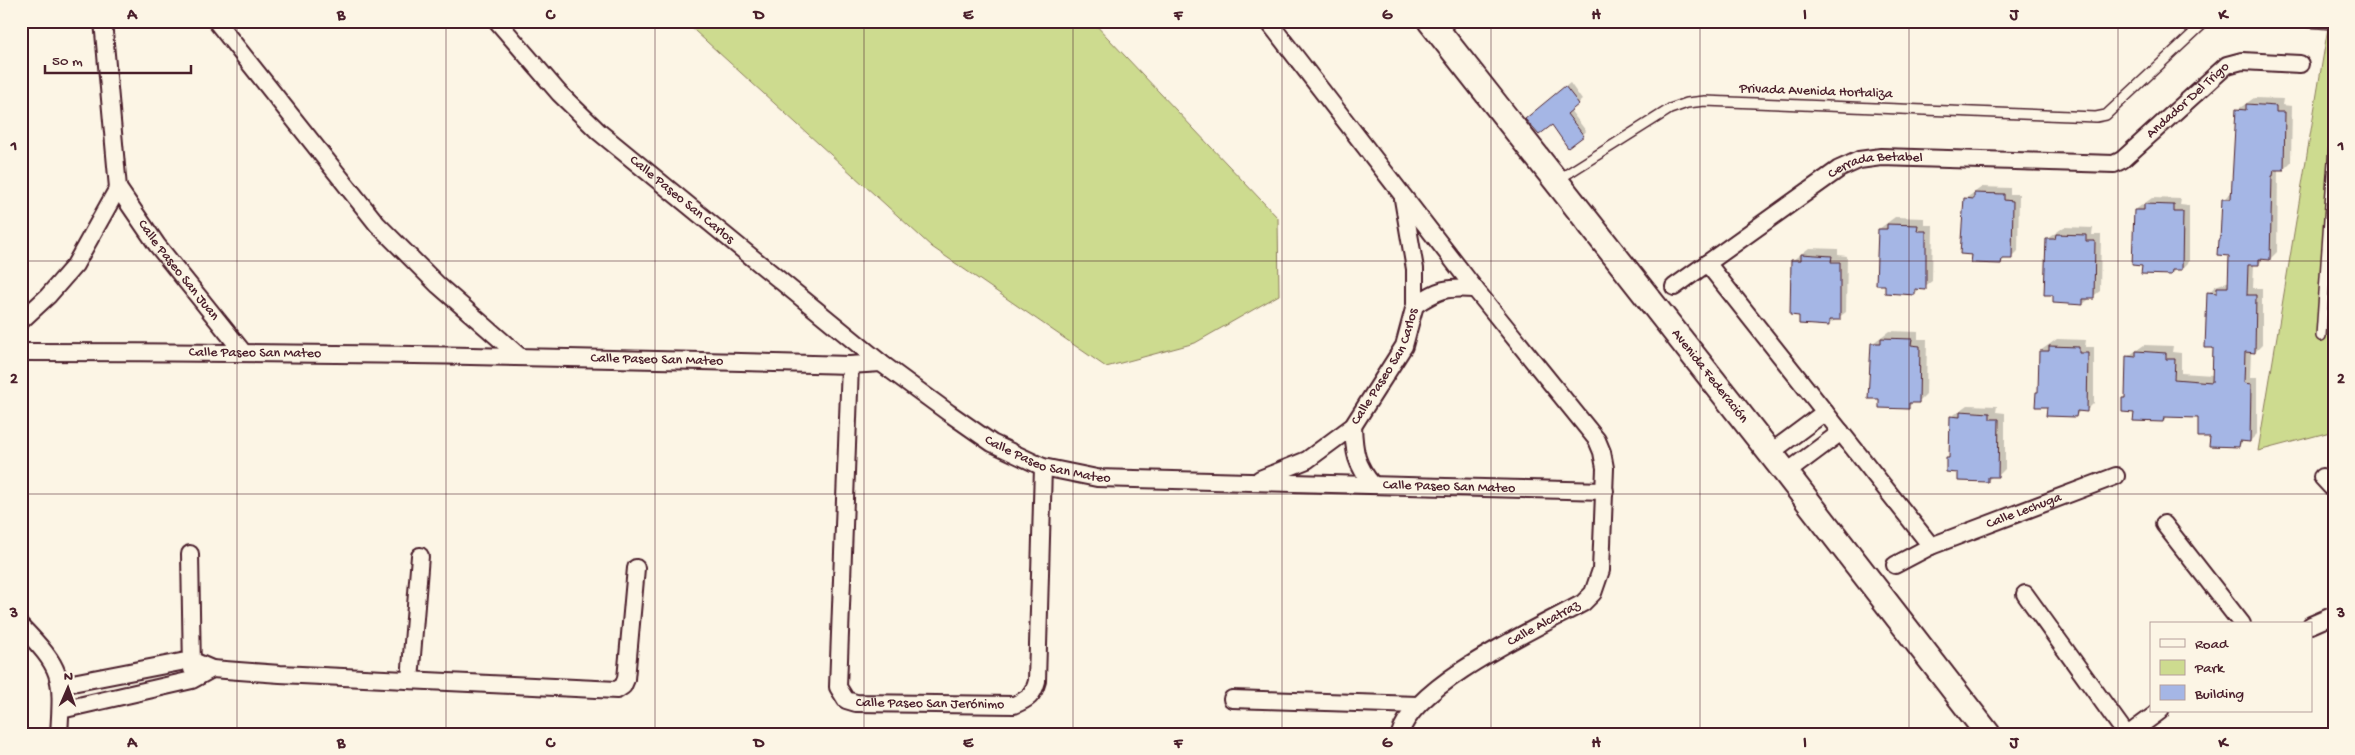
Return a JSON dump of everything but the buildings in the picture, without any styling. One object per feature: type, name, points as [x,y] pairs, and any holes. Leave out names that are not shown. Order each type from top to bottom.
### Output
[{"type":"main road","name":"Avenida Federación","points":[[1430,21],[1786,473],[1988,734]]},
{"type":"street","points":[[21,321],[48,296],[75,265],[118,188],[104,21]]},
{"type":"street","points":[[216,21],[377,224],[438,285],[518,355]]},
{"type":"street","name":"Calle Paseo San Carlos","points":[[497,21],[559,93],[600,132],[881,363]]},
{"type":"street","name":"Calle Paseo San Carlos","points":[[1268,21],[1402,192],[1475,289],[1597,440]]},
{"type":"street","name":"Andador Del Trigo","points":[[2114,164],[2122,160],[2226,65],[2242,61],[2300,64]]},
{"type":"street","name":"Cerrada Betabel","points":[[1674,286],[1839,170],[1859,160],[1881,157],[2114,164]]},
{"type":"street","name":"Calle Paseo San Juan","points":[[118,188],[157,245],[243,352]]},
{"type":"street","name":"Calle Paseo San Carlos","points":[[1254,482],[1307,460],[1353,426],[1404,346],[1415,305],[1415,269],[1402,192]]},
{"type":"street","points":[[1707,264],[1931,546]]},
{"type":"street","points":[[1415,305],[1436,291],[1454,288],[1475,289]]},
{"type":"street","name":"Calle Paseo San Mateo","points":[[21,352],[518,355],[850,365],[881,363],[992,444],[1043,467],[1097,478],[1605,491]]},
{"type":"street","name":"Calle Paseo San Jerónimo","points":[[850,365],[838,687],[846,700],[856,702],[1014,705],[1028,699],[1034,692],[1038,681],[1043,467]]},
{"type":"street","points":[[1770,453],[1824,412]]},
{"type":"street","points":[[1353,426],[1354,448],[1361,471],[1373,485]]},
{"type":"street","points":[[1786,473],[1841,432]]},
{"type":"street","name":"Calle Alcatraz","points":[[1400,734],[1418,705],[1448,680],[1503,646],[1583,603],[1593,593],[1601,570],[1605,491],[1605,468],[1602,452],[1597,440]]},
{"type":"street","name":"Calle Lechuga","points":[[1895,564],[1931,546],[2116,476]]},
{"type":"street","points":[[2322,477],[2334,490]]},
{"type":"street","points":[[2164,524],[2240,622]]},
{"type":"street","points":[[190,554],[192,680]]},
{"type":"street","points":[[410,680],[420,556]]},
{"type":"street","points":[[62,686],[191,660],[212,669],[617,690],[623,686],[626,679],[636,568]]},
{"type":"street","points":[[2024,594],[2128,734],[2159,712]]},
{"type":"street","points":[[2312,625],[2334,615]]},
{"type":"street","points":[[21,626],[46,653],[57,671],[62,686],[59,734]]},
{"type":"street","points":[[61,710],[192,680],[212,669]]},
{"type":"street","points":[[1232,699],[1418,705]]},
{"type":"lane","name":"Privada Avenida Hortaliza","points":[[1556,182],[1670,109],[1687,103],[1705,101],[2096,117],[2113,110],[2209,21]]},
{"type":"lane","points":[[2292,21],[2334,24]]},
{"type":"lane","points":[[2321,336],[2334,147]]},
{"type":"green space","points":[[684,21],[1092,21],[1278,218],[1279,295],[1195,343],[1106,367],[932,247]]},
{"type":"green space","points":[[2329,21],[2334,21],[2334,431],[2258,451]]}]
